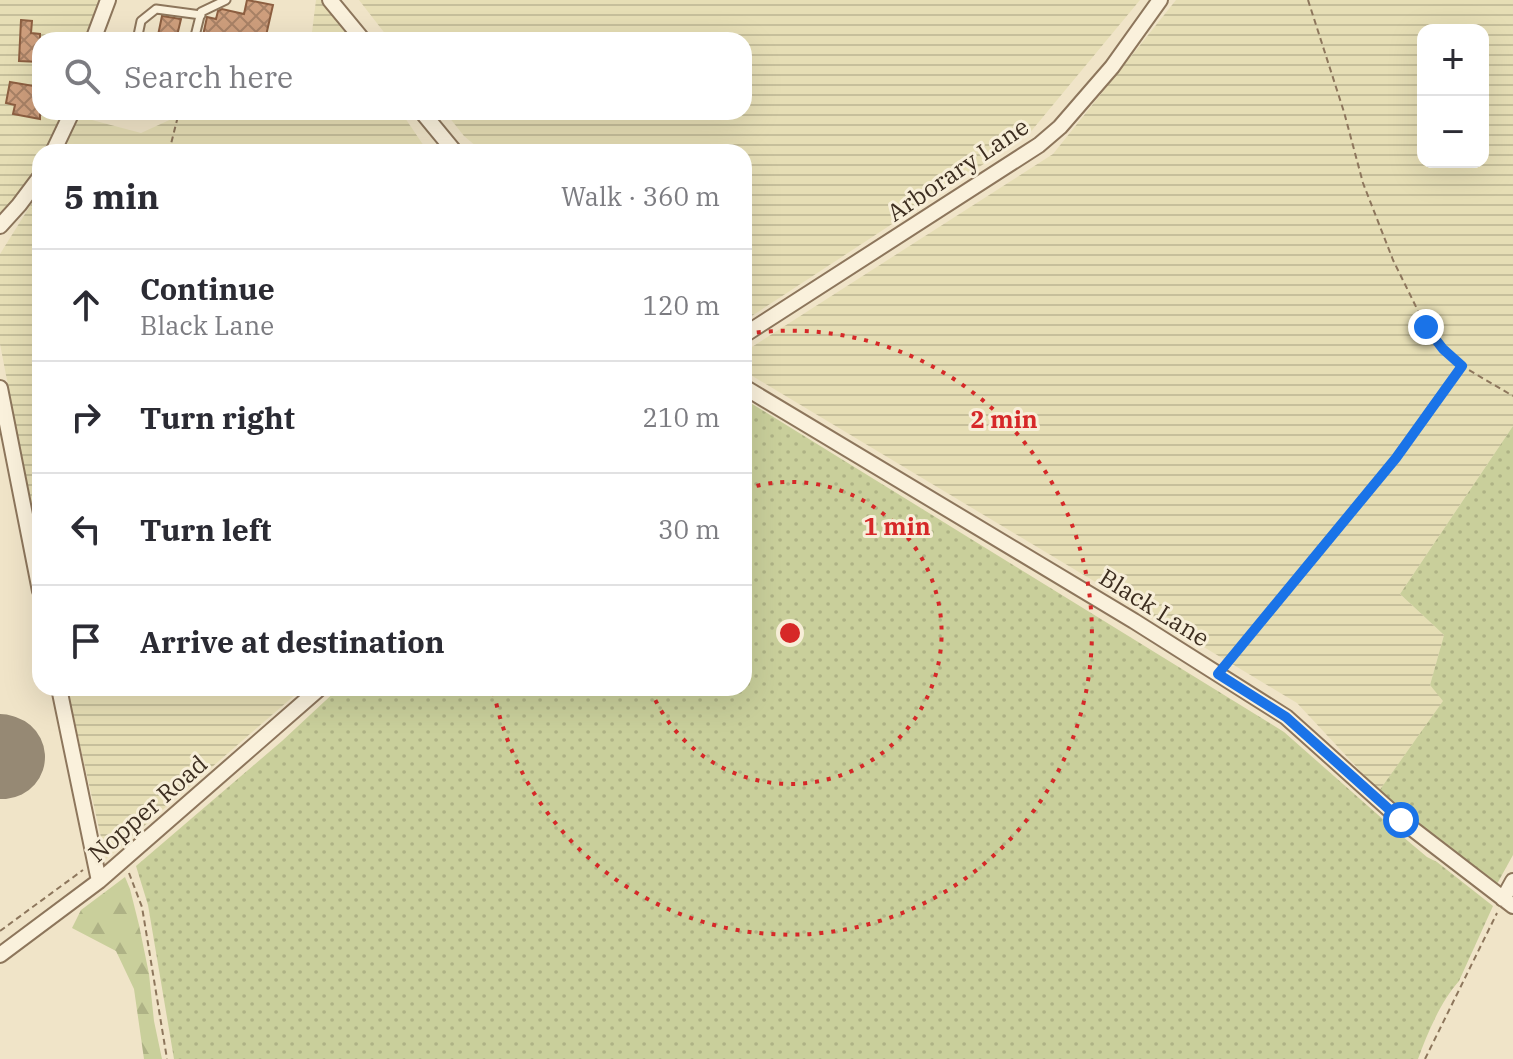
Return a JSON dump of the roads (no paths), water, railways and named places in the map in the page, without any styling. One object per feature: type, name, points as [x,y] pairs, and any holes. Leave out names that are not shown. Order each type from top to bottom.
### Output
[{"type":"street","points":[[96,32],[108,0]]},
{"type":"street","points":[[330,0],[356,32]]},
{"type":"street","name":"Arborary Lane","points":[[752,330],[1039,145],[1060,127],[1112,67],[1160,0]]},
{"type":"street","points":[[57,144],[68,120]]},
{"type":"street","points":[[429,120],[448,144]]},
{"type":"street","points":[[0,226],[32,188]]},
{"type":"street","points":[[0,388],[32,550]]},
{"type":"street","name":"Black Lane","points":[[752,392],[1134,621],[1286,717],[1401,820],[1508,903]]},
{"type":"street","points":[[61,696],[99,881]]},
{"type":"street","name":"Nopper Road","points":[[0,955],[99,881],[311,696]]},
{"type":"street","points":[[1508,903],[1513,881]]},
{"type":"lane","points":[[196,32],[201,12],[226,0]]},
{"type":"lane","points":[[139,32],[141,21],[156,9],[201,15]]}]
